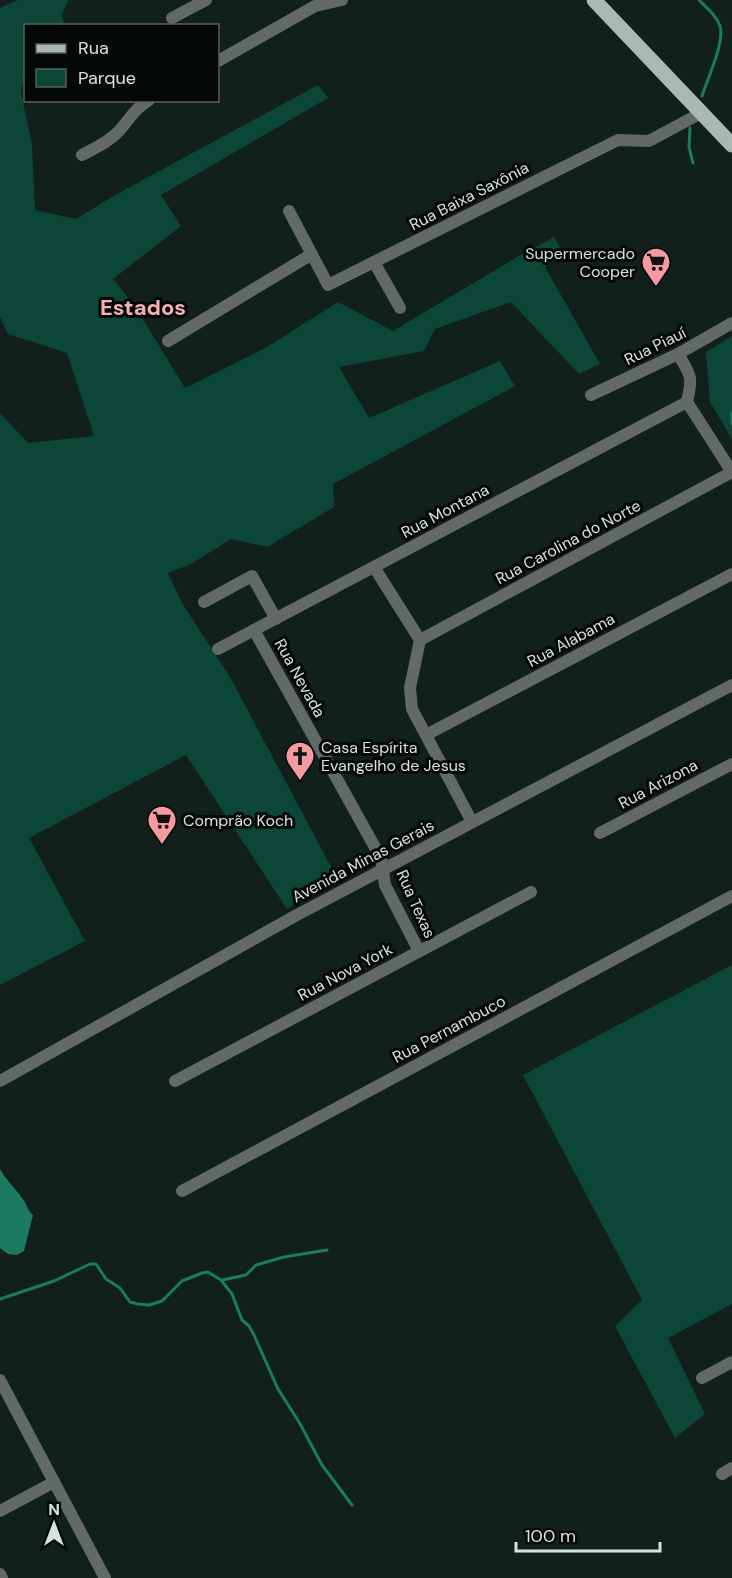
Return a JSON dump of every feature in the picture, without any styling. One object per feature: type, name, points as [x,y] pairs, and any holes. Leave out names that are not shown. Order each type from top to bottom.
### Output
[{"type":"main road","points":[[594,0],[732,145]]},
{"type":"street","points":[[172,18],[206,0]]},
{"type":"street","points":[[219,60],[315,6],[342,0]]},
{"type":"street","points":[[82,155],[111,138],[137,107],[146,102]]},
{"type":"street","name":"Rua Baixa Saxônia","points":[[289,212],[328,285],[618,140],[649,141],[701,113]]},
{"type":"street","points":[[168,340],[312,254]]},
{"type":"street","points":[[374,262],[400,308]]},
{"type":"street","name":"Rua Piauí","points":[[591,395],[678,354],[732,324]]},
{"type":"street","points":[[678,354],[691,376],[692,384],[687,402],[732,472]]},
{"type":"street","name":"Rua Montana","points":[[218,649],[687,402]]},
{"type":"street","name":"Rua Carolina do Norte","points":[[420,640],[732,472]]},
{"type":"street","points":[[374,567],[420,640],[410,688],[412,709],[472,822]]},
{"type":"street","name":"Rua Alabama","points":[[426,735],[732,574]]},
{"type":"street","points":[[204,602],[252,576],[276,619]]},
{"type":"street","name":"Rua Nevada","points":[[254,630],[381,858],[382,870]]},
{"type":"street","name":"Avenida Minas Gerais","points":[[0,1079],[382,870],[732,685]]},
{"type":"street","name":"Rua Arizona","points":[[600,833],[732,764]]},
{"type":"street","name":"Rua Texas","points":[[382,870],[385,885],[419,951]]},
{"type":"street","name":"Rua Nova York","points":[[175,1081],[531,892]]},
{"type":"street","name":"Rua Pernambuco","points":[[182,1191],[732,896]]},
{"type":"street","points":[[702,1378],[732,1362]]},
{"type":"street","points":[[0,1380],[105,1578]]},
{"type":"street","points":[[0,1511],[54,1482]]},
{"type":"green space","points":[[18,0],[69,0],[61,16],[65,24],[24,24],[24,77],[21,93],[32,144],[35,210],[76,219],[117,194],[318,85],[328,98],[161,195],[181,226],[113,279],[134,305],[185,388],[267,347],[338,302],[393,331],[554,237],[560,248],[545,267],[600,364],[579,374],[511,302],[435,329],[424,351],[339,367],[369,418],[500,361],[515,386],[333,484],[334,507],[267,547],[231,539],[191,564],[168,573],[182,603],[230,677],[337,878],[287,909],[186,755],[29,838],[85,941],[0,985],[0,413],[28,443],[94,436],[67,353],[8,334],[0,317],[0,8]]},
{"type":"green space","points":[[732,336],[732,439],[710,402],[706,352]]},
{"type":"green space","points":[[732,965],[732,1304],[668,1338],[705,1414],[675,1438],[615,1326],[642,1300],[523,1075]]},
{"type":"shaded area","points":[[0,1169],[33,1215],[24,1251],[17,1255],[8,1254],[0,1248]]},
{"type":"waterway","points":[[699,0],[716,18],[721,33],[718,51],[702,96]]},
{"type":"waterway","points":[[690,128],[689,147],[693,163]]},
{"type":"waterway","points":[[732,413],[732,424]]},
{"type":"waterway","points":[[222,1280],[246,1275],[256,1265],[284,1257],[327,1250]]},
{"type":"waterway","points":[[0,1299],[54,1281],[90,1264],[96,1264],[106,1279],[120,1288],[130,1302],[149,1305],[162,1301],[182,1281],[208,1272],[221,1280],[232,1294],[242,1320],[254,1335],[278,1389],[322,1465],[352,1505]]},
{"type":"place","name":"Supermercado Cooper","points":[[656,288]]},
{"type":"place","name":"Casa Espírita Evangelho de Jesus","points":[[300,782]]},
{"type":"place","name":"Comprão Koch","points":[[162,846]]},
{"type":"district","name":"Estados","points":[[143,307]]}]
